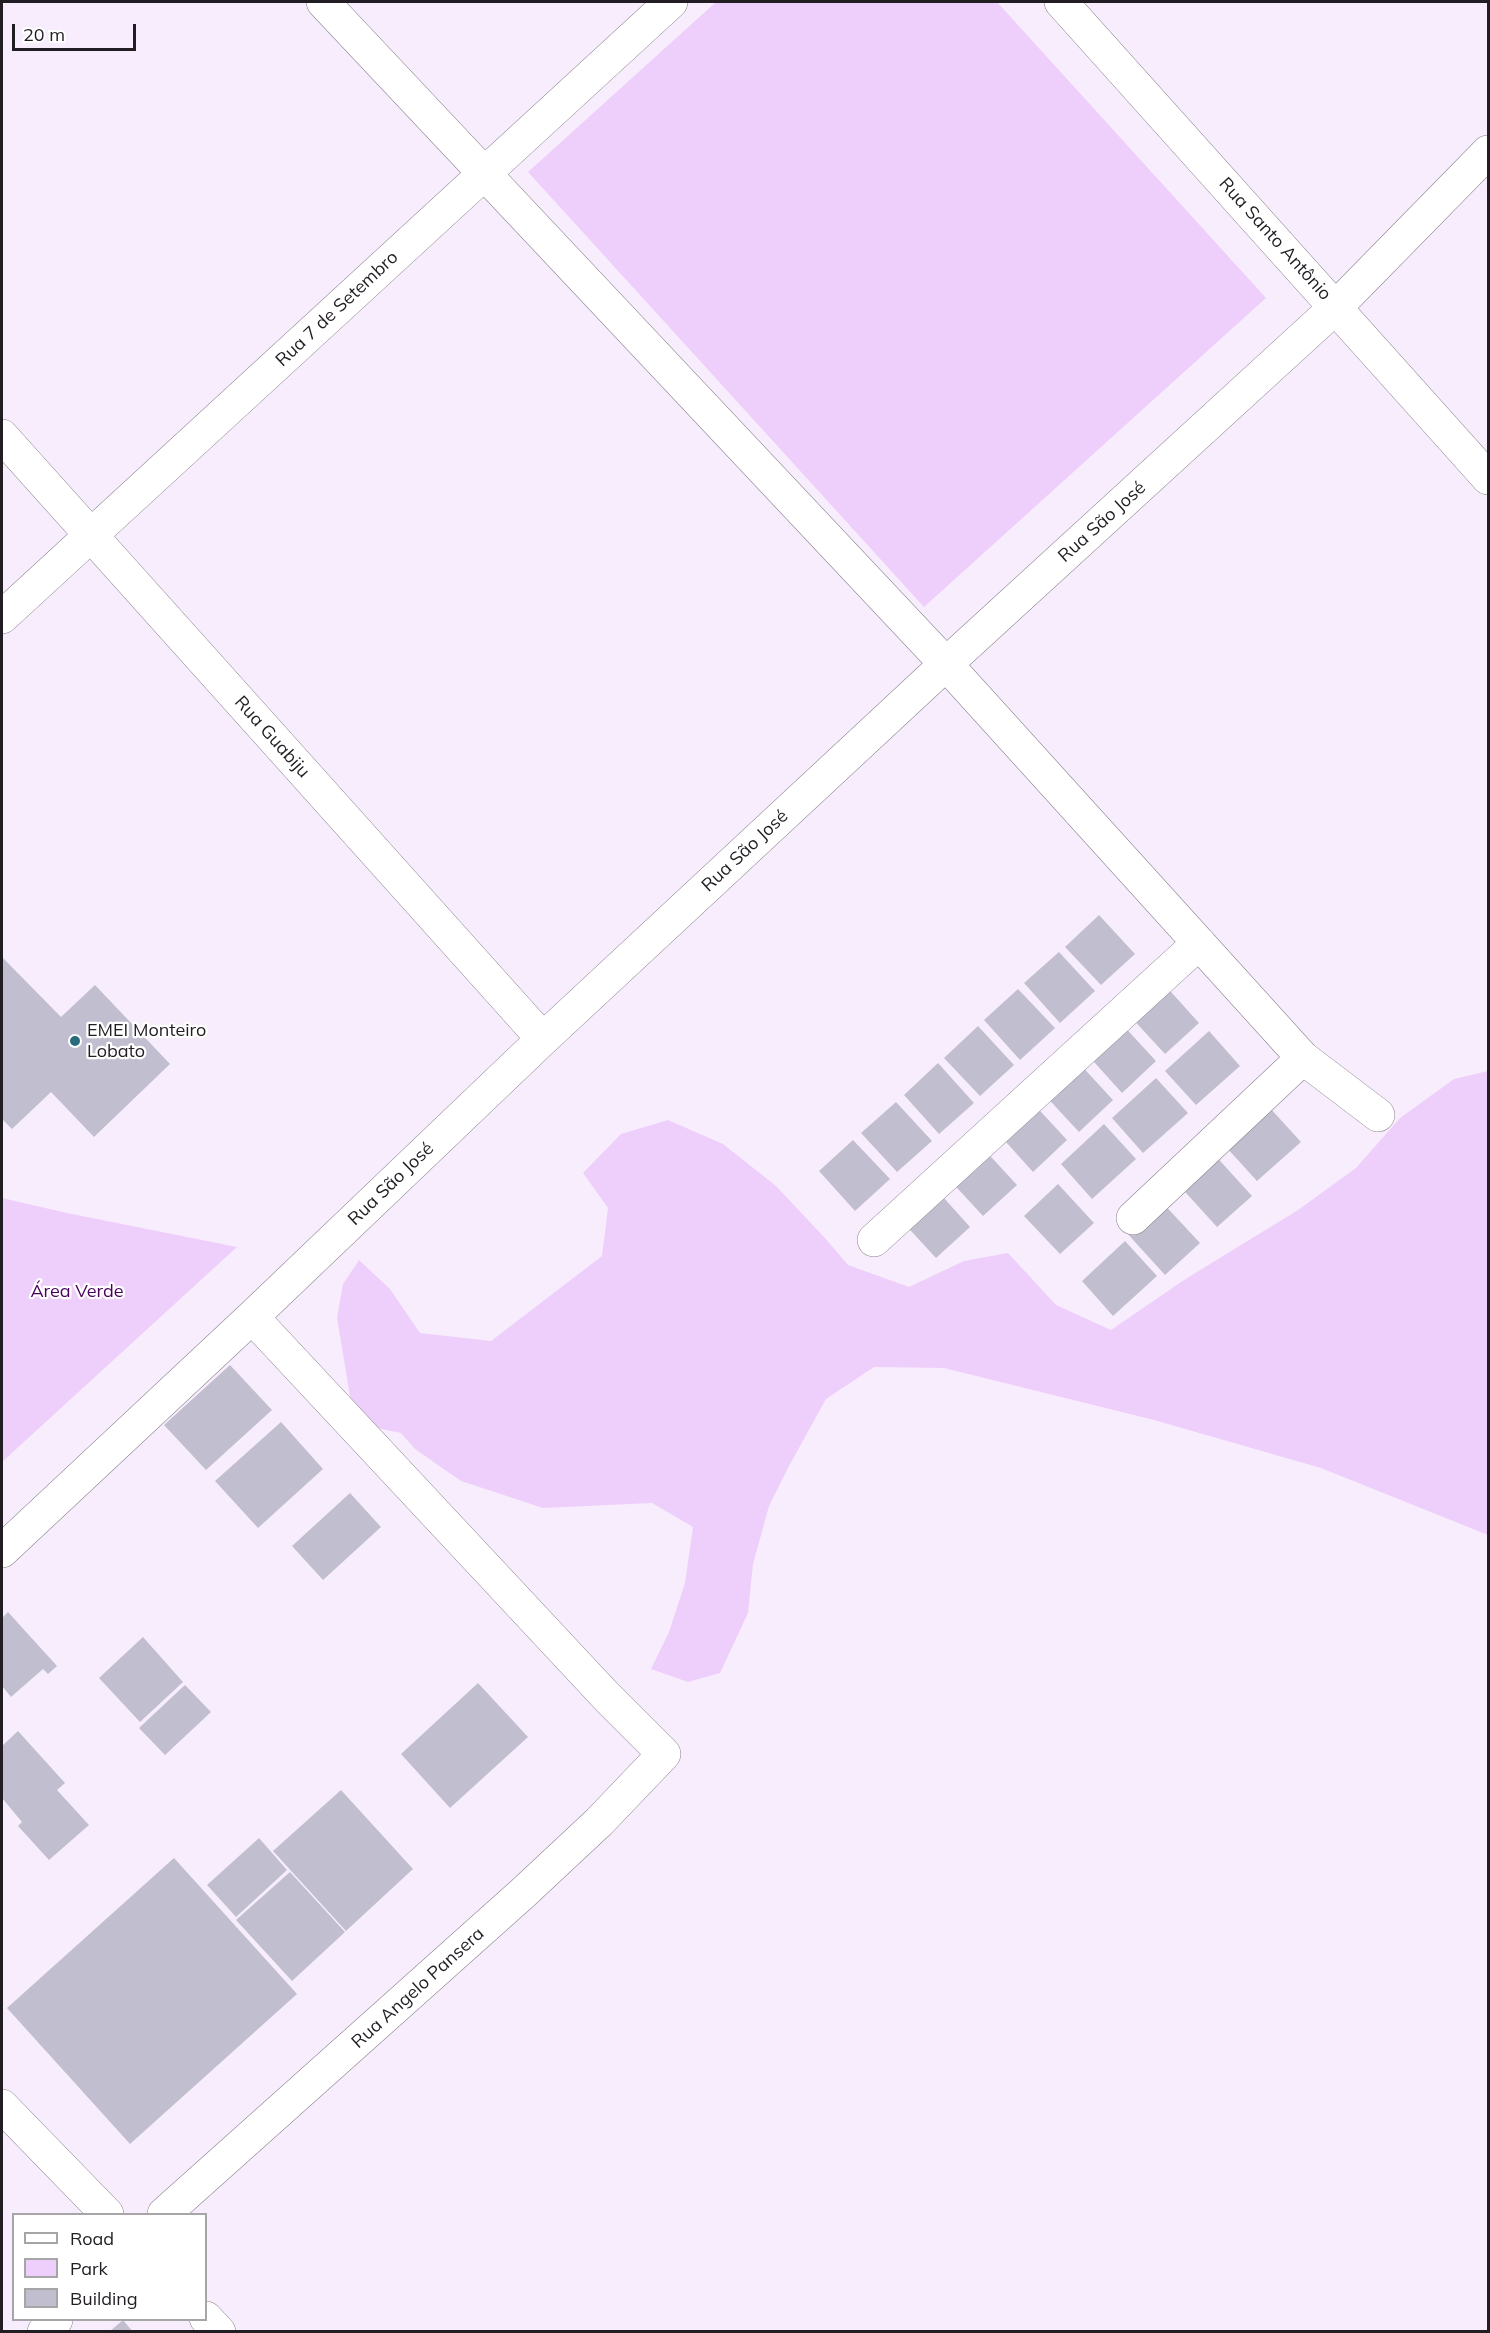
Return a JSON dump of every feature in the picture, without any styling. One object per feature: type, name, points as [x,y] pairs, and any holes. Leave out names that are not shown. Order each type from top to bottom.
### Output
[{"type":"street","points":[[323,2],[946,664],[1303,1058],[1378,1115]]},
{"type":"street","name":"Rua 7 de Setembro","points":[[2,617],[671,2]]},
{"type":"street","name":"Rua Santo Antônio","points":[[1061,2],[1488,478]]},
{"type":"street","name":"Rua São José","points":[[2,1551],[252,1317],[543,1039],[946,664],[1336,307],[1488,152]]},
{"type":"street","name":"Rua Guabiju","points":[[2,436],[543,1039]]},
{"type":"street","points":[[873,1240],[1199,943]]},
{"type":"street","points":[[1133,1218],[1303,1058]]},
{"type":"street","name":"Rua Angelo Pansera","points":[[166,2213],[523,1893],[599,1822],[664,1754],[606,1696],[252,1317]]},
{"type":"street","points":[[2,2106],[106,2213]]},
{"type":"street","points":[[207,2319],[219,2331]]},
{"type":"green space","points":[[716,2],[997,2],[1266,298],[924,607],[528,172]]},
{"type":"green space","points":[[1488,1071],[1488,1535],[1321,1468],[1154,1420],[944,1368],[874,1367],[826,1399],[769,1506],[753,1564],[748,1613],[720,1673],[688,1682],[651,1669],[669,1632],[685,1583],[693,1527],[652,1503],[543,1508],[461,1481],[415,1449],[401,1433],[372,1427],[351,1402],[337,1318],[343,1284],[359,1260],[390,1289],[420,1333],[491,1341],[602,1256],[608,1208],[583,1173],[621,1134],[668,1120],[723,1144],[776,1186],[848,1265],[909,1287],[964,1261],[1008,1253],[1056,1305],[1111,1330],[1184,1280],[1298,1210],[1356,1168],[1400,1118],[1454,1079]]},
{"type":"green space","name":"Área Verde","points":[[2,1198],[237,1247],[2,1462]]},
{"type":"building","points":[[1099,915],[1135,954],[1101,985],[1065,947]]},
{"type":"building","points":[[1059,952],[1095,991],[1060,1023],[1024,983]]},
{"type":"building","name":"EMEI Monteiro Lobato","points":[[2,957],[61,1017],[95,985],[170,1064],[94,1137],[51,1092],[12,1129],[2,1119]]},
{"type":"building","points":[[1163,983],[1199,1023],[1165,1054],[1129,1015]]},
{"type":"building","points":[[1018,989],[1055,1028],[1020,1060],[984,1020]]},
{"type":"building","points":[[1120,1022],[1156,1061],[1122,1093],[1086,1053]]},
{"type":"building","points":[[978,1026],[1014,1065],[980,1096],[944,1058]]},
{"type":"building","points":[[1209,1031],[1240,1066],[1196,1105],[1165,1071]]},
{"type":"building","points":[[1077,1061],[1113,1100],[1079,1132],[1042,1092]]},
{"type":"building","points":[[938,1063],[974,1103],[939,1134],[904,1095]]},
{"type":"building","points":[[1156,1078],[1188,1113],[1143,1153],[1112,1118]]},
{"type":"building","points":[[1031,1101],[1067,1140],[1033,1172],[997,1132]]},
{"type":"building","points":[[896,1102],[932,1141],[897,1172],[861,1133]]},
{"type":"building","points":[[1270,1108],[1301,1142],[1257,1181],[1226,1147]]},
{"type":"building","points":[[1104,1124],[1136,1159],[1092,1199],[1061,1164]]},
{"type":"building","points":[[853,1140],[890,1179],[855,1211],[819,1171]]},
{"type":"building","points":[[981,1146],[1017,1185],[983,1216],[947,1177]]},
{"type":"building","points":[[1212,1152],[1252,1196],[1217,1227],[1177,1183]]},
{"type":"building","points":[[1058,1184],[1094,1223],[1060,1254],[1024,1216]]},
{"type":"building","points":[[934,1187],[970,1227],[936,1258],[900,1219]]},
{"type":"building","points":[[1160,1200],[1200,1243],[1165,1275],[1125,1231]]},
{"type":"building","points":[[1125,1241],[1157,1276],[1113,1316],[1082,1281]]},
{"type":"building","points":[[230,1365],[272,1410],[206,1470],[164,1425]]},
{"type":"building","points":[[281,1422],[323,1469],[258,1528],[215,1481]]},
{"type":"building","points":[[350,1493],[381,1527],[323,1580],[292,1546]]},
{"type":"building","points":[[8,1612],[57,1666],[48,1674],[43,1669],[11,1697],[2,1686],[2,1618]]},
{"type":"building","points":[[143,1637],[183,1682],[140,1722],[99,1678]]},
{"type":"building","points":[[478,1683],[528,1737],[450,1808],[401,1754]]},
{"type":"building","points":[[185,1685],[211,1712],[165,1755],[139,1728]]},
{"type":"building","points":[[18,1731],[65,1783],[57,1790],[89,1825],[49,1860],[18,1826],[22,1822],[2,1798],[2,1746]]},
{"type":"building","points":[[341,1790],[413,1869],[346,1931],[273,1851]]},
{"type":"building","points":[[259,1838],[287,1870],[236,1917],[207,1885]]},
{"type":"building","points":[[174,1858],[297,1994],[130,2144],[7,2008]]},
{"type":"building","points":[[290,1872],[345,1932],[292,1981],[236,1920]]},
{"type":"building","points":[[124,2321],[133,2332],[109,2332]]},
{"type":"place","name":"EMEI Monteiro Lobato","points":[[75,1041]]}]
